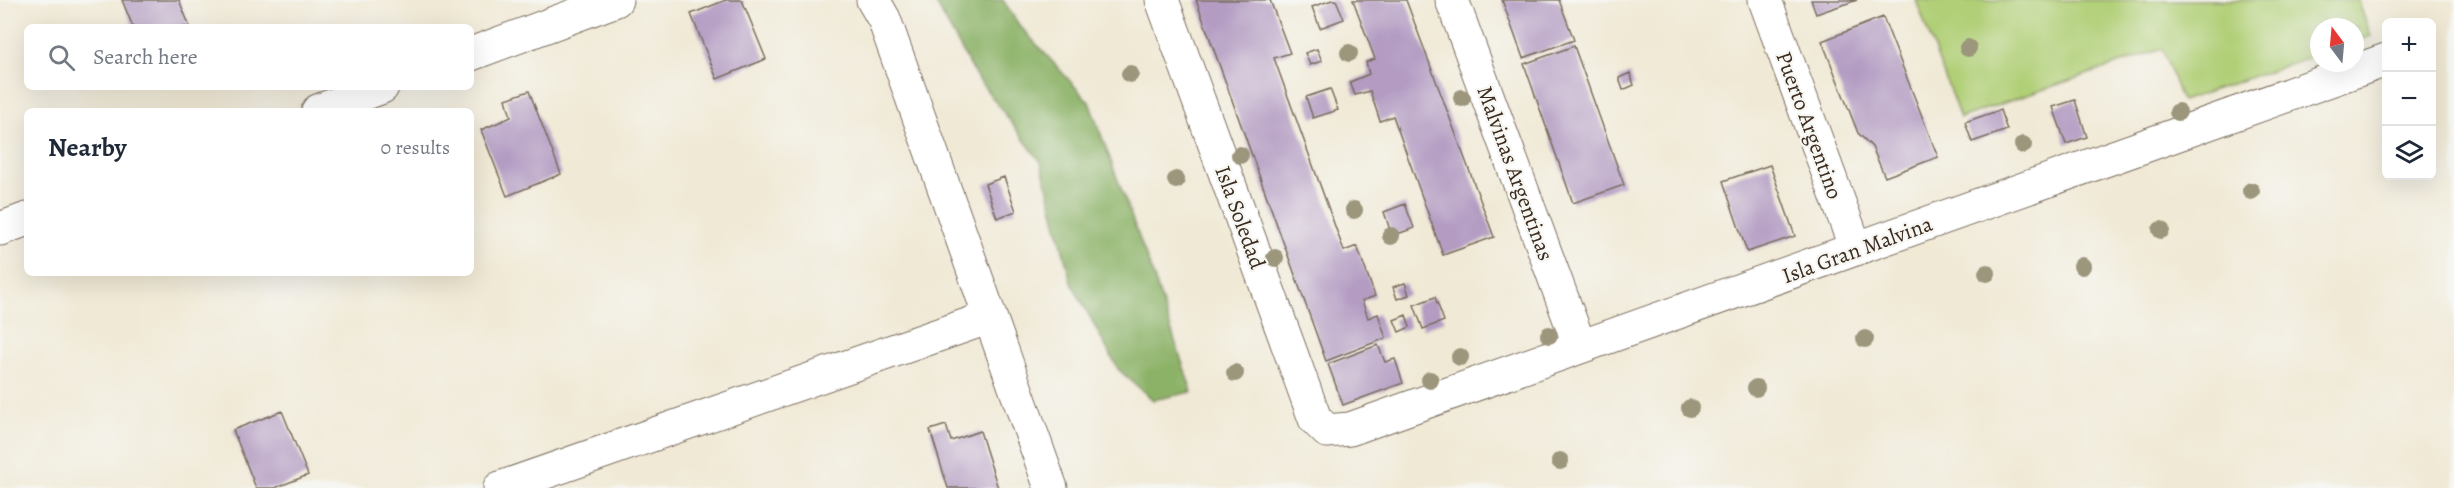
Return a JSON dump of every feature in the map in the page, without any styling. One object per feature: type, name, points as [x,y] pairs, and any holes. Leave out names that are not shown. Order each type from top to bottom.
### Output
[{"type":"street","points":[[474,53],[616,0]]},
{"type":"street","points":[[873,0],[884,19],[1052,488]]},
{"type":"street","name":"Isla Soledad","points":[[1162,0],[1315,419],[1327,431]]},
{"type":"street","name":"Malvinas Argentinas","points":[[1452,0],[1580,347]]},
{"type":"street","name":"Puerto Argentino","points":[[1765,0],[1856,249]]},
{"type":"street","name":"Isla Gran Malvina","points":[[1327,431],[1350,429],[2382,61]]},
{"type":"street","points":[[326,108],[374,90]]},
{"type":"street","points":[[0,229],[24,220]]},
{"type":"street","points":[[500,488],[990,317]]},
{"type":"green space","points":[[934,0],[1003,0],[1019,25],[1089,102],[1153,275],[1192,392],[1153,400],[1118,369],[1071,282],[1041,162],[976,76]]},
{"type":"green space","points":[[1916,0],[2358,0],[2371,36],[2364,39],[2364,18],[2310,18],[2310,57],[2182,101],[2162,49],[1960,118]]},
{"type":"building","points":[[122,0],[179,0],[189,24],[132,24]]},
{"type":"building","points":[[726,0],[742,0],[766,59],[717,79],[691,14]]},
{"type":"building","points":[[1196,0],[1270,0],[1290,53],[1274,58],[1344,251],[1357,246],[1375,296],[1362,301],[1368,318],[1378,314],[1386,338],[1326,361]]},
{"type":"building","points":[[1336,0],[1344,19],[1320,28],[1312,7]]},
{"type":"building","points":[[1353,0],[1406,0],[1494,237],[1443,255],[1393,116],[1380,121],[1370,91],[1355,95],[1350,82],[1369,74],[1366,62],[1375,59]]},
{"type":"building","points":[[1502,0],[1559,0],[1574,40],[1523,58]]},
{"type":"building","points":[[1811,0],[1857,0],[1816,14]]},
{"type":"building","points":[[1883,17],[1938,157],[1885,177],[1872,147],[1858,133],[1822,41]]},
{"type":"building","points":[[1574,46],[1624,185],[1573,203],[1524,64]]},
{"type":"building","points":[[1317,49],[1322,61],[1310,65],[1305,53]]},
{"type":"building","points":[[1630,73],[1634,85],[1623,90],[1619,78]]},
{"type":"building","points":[[1330,89],[1338,110],[1313,118],[1306,97]]},
{"type":"building","points":[[529,91],[561,174],[507,196],[481,130],[511,117],[506,99]]},
{"type":"building","points":[[2075,100],[2087,137],[2066,144],[2053,107]]},
{"type":"building","points":[[2000,110],[2007,130],[1972,142],[1965,122]]},
{"type":"building","points":[[1770,165],[1795,236],[1747,252],[1723,181]]},
{"type":"building","points":[[1004,177],[1016,211],[997,218],[985,184]]},
{"type":"building","points":[[1405,204],[1414,228],[1392,236],[1384,212]]},
{"type":"building","points":[[1405,283],[1409,295],[1397,299],[1393,287]]},
{"type":"building","points":[[1435,297],[1444,321],[1423,329],[1414,305]]},
{"type":"building","points":[[1406,315],[1410,327],[1399,332],[1394,320]]},
{"type":"building","points":[[1378,345],[1385,362],[1395,359],[1403,383],[1343,405],[1328,364]]},
{"type":"building","points":[[282,411],[308,475],[275,488],[256,488],[233,430]]},
{"type":"building","points":[[946,425],[951,441],[980,431],[998,488],[948,488],[930,430]]}]
